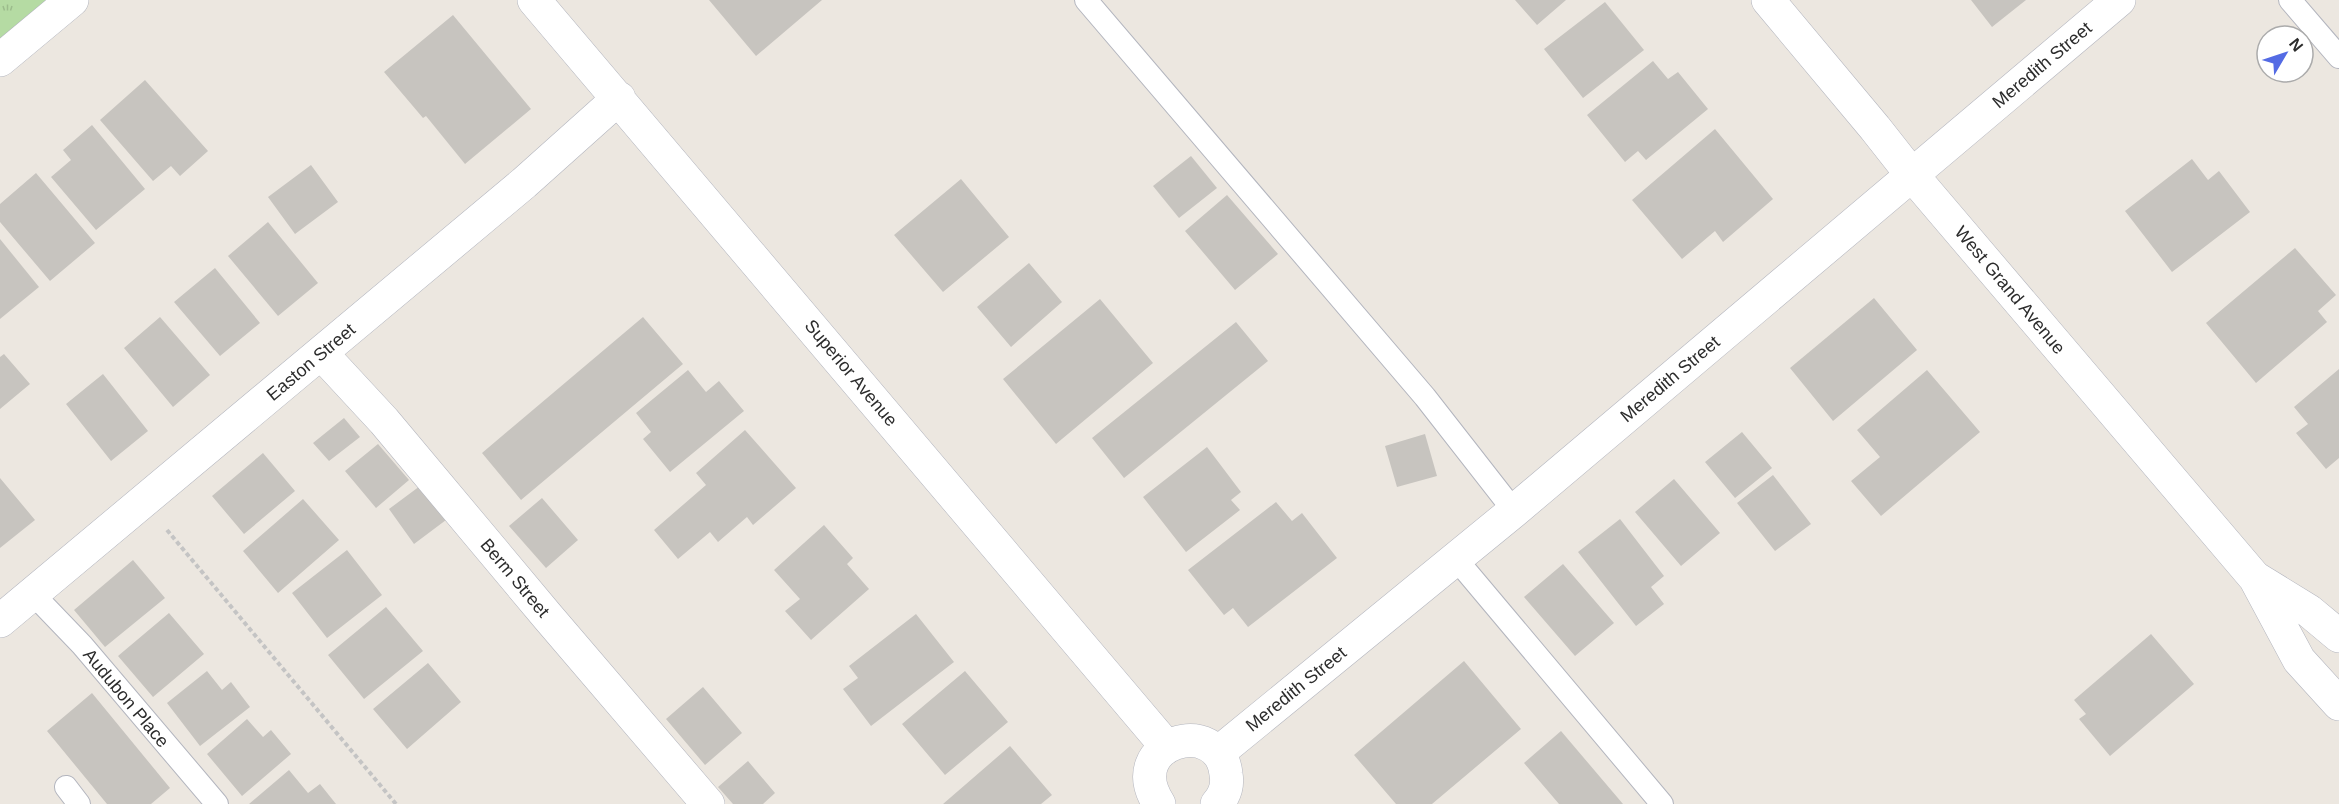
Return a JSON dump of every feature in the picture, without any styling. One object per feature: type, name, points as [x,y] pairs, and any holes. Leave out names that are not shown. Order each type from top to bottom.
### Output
[{"type":"street","points":[[0,60],[72,0]]},
{"type":"street","name":"Superior Avenue","points":[[534,0],[1166,746]]},
{"type":"street","name":"West Grand Avenue","points":[[1768,0],[1912,175],[2255,578],[2299,660],[2339,704]]},
{"type":"street","name":"Meredith Street","points":[[1218,753],[1514,511],[2119,0]]},
{"type":"street","name":"Easton Street","points":[[0,621],[524,183],[619,98]]},
{"type":"street","name":"Berm Street","points":[[321,353],[384,421],[708,804]]},
{"type":"street","name":"West Grand Avenue","points":[[2255,578],[2309,611],[2339,636]]},
{"type":"street","points":[[1159,804],[1151,792],[1149,775],[1154,759],[1166,746],[1179,741],[1193,740],[1207,745],[1218,753],[1226,767],[1227,782],[1223,797],[1217,804]]},
{"type":"lane","points":[[1086,0],[1425,397],[1514,511]]},
{"type":"lane","points":[[2290,0],[2339,57]]},
{"type":"lane","points":[[1456,559],[1662,804]]},
{"type":"lane","name":"Audubon Place","points":[[33,594],[82,645],[217,804]]},
{"type":"path","points":[[144,502],[396,804]]},
{"type":"green space","points":[[0,0],[72,0],[0,60]]},
{"type":"building","points":[[709,0],[822,0],[756,56]]},
{"type":"building","points":[[1515,0],[1566,0],[1537,25]]},
{"type":"building","points":[[1971,0],[2026,0],[1992,27]]},
{"type":"building","points":[[1605,2],[1644,50],[1583,98],[1544,49]]},
{"type":"building","points":[[453,15],[531,109],[465,164],[426,116],[423,118],[384,72]]},
{"type":"building","points":[[1653,61],[1668,79],[1678,72],[1708,109],[1646,160],[1638,151],[1625,162],[1587,115]]},
{"type":"building","points":[[145,80],[208,151],[180,176],[171,166],[153,181],[100,120]]},
{"type":"building","points":[[92,125],[145,189],[96,230],[51,177],[71,160],[63,150]]},
{"type":"building","points":[[1715,129],[1773,199],[1723,242],[1715,231],[1682,259],[1632,200]]},
{"type":"building","points":[[1191,156],[1217,188],[1179,218],[1153,186]]},
{"type":"building","points":[[2192,159],[2208,180],[2219,171],[2250,212],[2172,272],[2125,211]]},
{"type":"building","points":[[311,165],[338,202],[295,234],[268,197]]},
{"type":"building","points":[[36,173],[95,243],[50,281],[0,222],[0,204]]},
{"type":"building","points":[[961,179],[1009,237],[943,292],[894,235]]},
{"type":"building","points":[[1227,195],[1278,254],[1235,290],[1185,231]]},
{"type":"building","points":[[268,222],[318,283],[278,316],[228,256]]},
{"type":"building","points":[[0,239],[39,287],[0,319]]},
{"type":"building","points":[[2295,248],[2336,295],[2318,311],[2327,322],[2256,383],[2206,323]]},
{"type":"building","points":[[1029,263],[1062,302],[1011,347],[977,307]]},
{"type":"building","points":[[215,268],[260,323],[220,356],[174,302]]},
{"type":"building","points":[[1874,298],[1917,350],[1833,421],[1790,368]]},
{"type":"building","points":[[1100,299],[1153,363],[1056,444],[1003,379]]},
{"type":"building","points":[[160,317],[210,375],[173,407],[124,348]]},
{"type":"building","points":[[643,317],[683,364],[521,500],[482,453]]},
{"type":"building","points":[[1236,322],[1268,361],[1124,478],[1092,438]]},
{"type":"building","points":[[4,354],[30,384],[0,409],[0,357]]},
{"type":"building","points":[[2339,369],[2339,458],[2326,469],[2296,433],[2308,424],[2294,407]]},
{"type":"building","points":[[688,370],[706,392],[719,381],[744,411],[670,472],[643,439],[651,432],[636,413]]},
{"type":"building","points":[[1927,370],[1980,432],[1881,516],[1851,481],[1880,457],[1857,430]]},
{"type":"building","points":[[103,374],[148,431],[111,461],[66,404]]},
{"type":"building","points":[[344,418],[360,437],[329,461],[313,443]]},
{"type":"building","points":[[745,430],[796,488],[753,525],[747,517],[718,542],[710,532],[678,559],[654,530],[706,485],[696,473]]},
{"type":"building","points":[[1742,432],[1772,468],[1735,498],[1705,462]]},
{"type":"building","points":[[1425,434],[1437,476],[1397,487],[1385,446]]},
{"type":"building","points":[[378,444],[409,480],[376,508],[345,471]]},
{"type":"building","points":[[1207,447],[1241,492],[1231,500],[1240,510],[1186,552],[1143,497]]},
{"type":"building","points":[[263,453],[295,491],[244,534],[212,496]]},
{"type":"building","points":[[1773,475],[1811,524],[1775,551],[1737,503]]},
{"type":"building","points":[[0,478],[35,520],[0,548]]},
{"type":"building","points":[[1674,479],[1720,533],[1681,566],[1635,512]]},
{"type":"building","points":[[420,486],[446,520],[414,544],[389,509]]},
{"type":"building","points":[[542,498],[578,540],[546,568],[509,526]]},
{"type":"building","points":[[303,499],[339,540],[278,593],[243,551]]},
{"type":"building","points":[[1276,502],[1292,521],[1302,513],[1337,558],[1248,627],[1233,608],[1224,615],[1188,570]]},
{"type":"building","points":[[1620,519],[1664,576],[1651,587],[1664,604],[1636,626],[1578,552]]},
{"type":"building","points":[[824,525],[853,558],[847,564],[869,589],[811,640],[785,611],[800,599],[774,570]]},
{"type":"building","points":[[347,550],[382,595],[327,638],[292,593]]},
{"type":"building","points":[[133,560],[165,598],[105,647],[74,610]]},
{"type":"building","points":[[1563,564],[1614,623],[1575,656],[1524,597]]},
{"type":"building","points":[[386,607],[423,651],[364,699],[328,655]]},
{"type":"building","points":[[169,613],[204,654],[153,697],[118,656]]},
{"type":"building","points":[[916,614],[954,662],[871,726],[843,689],[858,678],[849,666]]},
{"type":"building","points":[[2151,634],[2194,684],[2110,756],[2079,719],[2086,714],[2074,700]]},
{"type":"building","points":[[1464,661],[1521,729],[1432,804],[1396,804],[1354,755]]},
{"type":"building","points":[[428,663],[461,702],[407,749],[373,709]]},
{"type":"building","points":[[207,671],[222,690],[231,682],[250,707],[200,746],[167,703]]},
{"type":"building","points":[[965,671],[1008,722],[945,775],[902,724]]},
{"type":"building","points":[[703,687],[742,733],[705,765],[666,719]]},
{"type":"building","points":[[92,693],[170,788],[151,804],[107,804],[47,731]]},
{"type":"building","points":[[247,719],[263,737],[271,730],[291,754],[242,796],[207,754]]},
{"type":"building","points":[[1561,731],[1623,804],[1559,804],[1524,763]]},
{"type":"building","points":[[1010,746],[1052,795],[1041,804],[943,804]]},
{"type":"building","points":[[748,761],[775,793],[763,804],[733,804],[718,787]]},
{"type":"building","points":[[289,770],[308,793],[320,784],[336,804],[249,804]]}]
